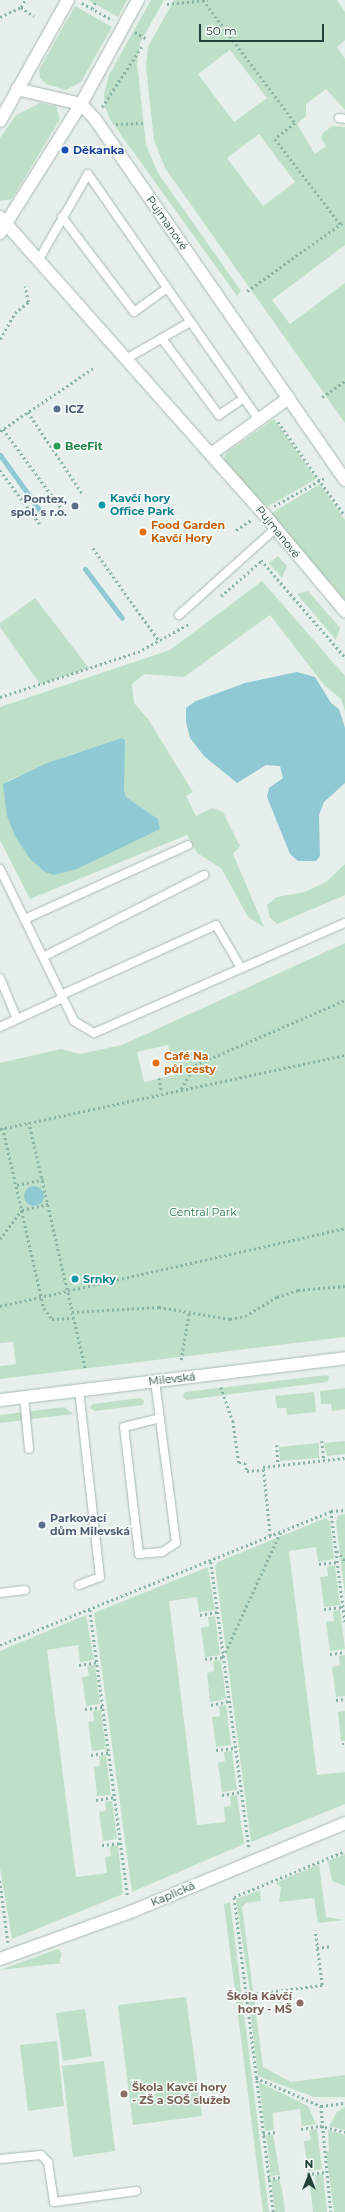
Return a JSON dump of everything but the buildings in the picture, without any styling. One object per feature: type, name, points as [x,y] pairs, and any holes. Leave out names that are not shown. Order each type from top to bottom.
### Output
[{"type":"street","points":[[0,121],[17,89],[73,0]]},
{"type":"street","points":[[2,225],[81,104],[138,0]]},
{"type":"street","points":[[17,89],[81,104]]},
{"type":"street","name":"Pujmanové","points":[[81,104],[289,398],[345,480]]},
{"type":"street","name":"Pujmanové","points":[[2,225],[38,261],[211,454],[263,513],[345,611]]},
{"type":"street","points":[[211,454],[289,398]]},
{"type":"street","name":"Milevská","points":[[0,1400],[79,1389],[345,1358]]},
{"type":"street","name":"Kaplická","points":[[0,1959],[91,1928],[345,1822]]},
{"type":"lane","points":[[38,261],[88,174],[258,419]]},
{"type":"lane","points":[[62,217],[134,312],[167,288]]},
{"type":"lane","points":[[126,359],[163,340],[190,322]]},
{"type":"lane","points":[[163,340],[219,415],[244,398]]},
{"type":"lane","points":[[179,615],[275,529]]},
{"type":"lane","points":[[25,919],[188,845]]},
{"type":"lane","points":[[0,869],[74,1021],[94,1033],[345,923]]},
{"type":"lane","points":[[43,957],[204,875]]},
{"type":"lane","points":[[0,1027],[62,996],[216,925],[241,968]]},
{"type":"lane","points":[[0,980],[17,1019]]},
{"type":"lane","points":[[155,1381],[160,1418],[176,1543],[162,1552],[139,1554],[124,1427],[160,1418]]},
{"type":"lane","points":[[79,1389],[100,1577],[79,1585]]},
{"type":"lane","points":[[24,1397],[29,1449]]},
{"type":"lane","points":[[0,1593],[25,1590]]},
{"type":"lane","points":[[0,2159],[41,2154],[48,2162],[54,2202],[136,2191]]},
{"type":"path","points":[[0,17],[20,7],[25,0]]},
{"type":"path","points":[[73,0],[115,21]]},
{"type":"path","points":[[92,9],[96,0]]},
{"type":"path","points":[[167,4],[208,0]]},
{"type":"path","points":[[204,1],[295,123],[275,139],[340,224]]},
{"type":"path","points":[[20,7],[34,16]]},
{"type":"path","points":[[134,31],[147,39]]},
{"type":"path","points":[[104,110],[102,106],[142,46]]},
{"type":"path","points":[[110,124],[143,123]]},
{"type":"path","points":[[247,291],[345,221]]},
{"type":"path","points":[[0,339],[16,313],[28,302],[25,286]]},
{"type":"path","points":[[61,508],[1,430],[95,367]]},
{"type":"path","points":[[322,397],[345,381]]},
{"type":"path","points":[[270,411],[345,516]]},
{"type":"path","points":[[28,412],[82,493]]},
{"type":"path","points":[[0,470],[40,524]]},
{"type":"path","points":[[236,530],[338,470]]},
{"type":"path","points":[[93,548],[160,642]]},
{"type":"path","points":[[257,556],[345,657]]},
{"type":"path","points":[[215,601],[261,560]]},
{"type":"path","points":[[0,697],[160,642],[192,622]]},
{"type":"path","points":[[181,1089],[195,1065],[345,1000]]},
{"type":"path","points":[[73,1318],[52,1319],[41,1297],[17,1185],[2,1128],[181,1089],[207,1087],[345,1055]]},
{"type":"path","points":[[159,1078],[162,1093]]},
{"type":"path","points":[[29,1122],[86,1371]]},
{"type":"path","points":[[17,1185],[43,1178]]},
{"type":"path","points":[[0,1238],[22,1210],[48,1204]]},
{"type":"path","points":[[0,1306],[345,1228]]},
{"type":"path","points":[[72,1312],[159,1307],[238,1318],[281,1295],[320,1286],[345,1286]]},
{"type":"path","points":[[181,1360],[189,1312]]},
{"type":"path","points":[[218,1374],[233,1422],[239,1463],[245,1463],[246,1471],[263,1470],[278,1464],[345,1458]]},
{"type":"path","points":[[322,1441],[324,1460]]},
{"type":"path","points":[[277,1445],[278,1464]]},
{"type":"path","points":[[263,1470],[270,1536]]},
{"type":"path","points":[[0,1645],[211,1562],[331,1511],[345,1510]]},
{"type":"path","points":[[331,1511],[345,1622]]},
{"type":"path","points":[[223,1657],[281,1531]]},
{"type":"path","points":[[336,1551],[345,1561]]},
{"type":"path","points":[[211,1562],[248,1848]]},
{"type":"path","points":[[319,1564],[338,1562]]},
{"type":"path","points":[[324,1609],[343,1607]]},
{"type":"path","points":[[90,1610],[128,1896]]},
{"type":"path","points":[[200,1615],[218,1612]]},
{"type":"path","points":[[330,1654],[345,1652]]},
{"type":"path","points":[[205,1659],[223,1657]]},
{"type":"path","points":[[79,1665],[97,1662]]},
{"type":"path","points":[[336,1700],[345,1699]]},
{"type":"path","points":[[211,1705],[229,1701]]},
{"type":"path","points":[[85,1709],[103,1706]]},
{"type":"path","points":[[216,1750],[235,1748]]},
{"type":"path","points":[[91,1755],[109,1752]]},
{"type":"path","points":[[222,1795],[241,1792]]},
{"type":"path","points":[[96,1800],[115,1797]]},
{"type":"path","points":[[102,1845],[121,1843]]},
{"type":"path","points":[[273,2212],[234,1896],[345,1851]]},
{"type":"path","points":[[0,1881],[8,1944]]},
{"type":"path","points":[[246,1995],[322,1985],[315,1930]]},
{"type":"path","points":[[317,1948],[332,1946]]},
{"type":"path","points":[[256,2077],[321,2106],[345,2103]]},
{"type":"path","points":[[321,2106],[320,2126],[331,2212]]},
{"type":"path","points":[[301,2129],[320,2126],[345,2132]]},
{"type":"path","points":[[263,2134],[276,2132]]},
{"type":"path","points":[[307,2174],[326,2172]]},
{"type":"path","points":[[268,2179],[282,2177]]},
{"type":"green space","points":[[88,0],[127,0],[118,17]]},
{"type":"green space","points":[[151,0],[164,0],[140,43],[137,62],[146,145],[158,173],[241,291],[237,296],[111,121],[105,107],[104,94],[109,75]]},
{"type":"green space","points":[[174,0],[337,0],[345,12],[345,40],[337,47],[345,59],[345,110],[326,89],[306,104],[306,116],[297,124],[315,154],[326,146],[321,138],[323,133],[332,126],[345,127],[345,245],[272,300],[290,324],[345,283],[345,423],[165,168],[154,140],[146,67],[148,47]],"holes":[[[230,50],[267,98],[234,122],[198,74]],[[259,134],[295,182],[263,206],[227,158]]]},
{"type":"green space","points":[[75,6],[112,27],[81,82],[66,90],[46,84],[40,78],[39,70]]},
{"type":"green space","points":[[40,103],[56,106],[60,119],[12,199],[0,201],[0,138],[16,115]]},
{"type":"green space","points":[[274,419],[316,479],[265,508],[224,460],[226,453]]},
{"type":"green space","points":[[320,484],[345,520],[345,600],[270,514]]},
{"type":"green space","points":[[278,556],[287,566],[282,578],[269,563]]},
{"type":"green space","points":[[262,581],[345,676],[345,711],[341,699],[324,685],[270,615],[184,677],[144,674],[132,684],[134,703],[148,719],[193,792],[186,796],[196,816],[212,808],[223,812],[240,846],[233,854],[264,927],[248,917],[221,868],[197,853],[187,835],[30,899],[0,840],[0,707],[170,650]],"holes":[[[125,740],[123,791],[126,797],[158,819],[103,856],[77,869],[7,781],[69,755]]]},
{"type":"green space","points":[[308,591],[340,628],[336,640],[297,594]]},
{"type":"green space","points":[[35,598],[89,668],[40,684],[0,627],[0,623]]},
{"type":"green space","points":[[345,864],[345,895],[277,924],[270,918],[267,905],[277,897],[305,892],[326,882]]},
{"type":"green space","name":"Central Park","points":[[345,943],[345,1337],[0,1379],[0,1366],[16,1364],[13,1342],[0,1343],[0,1063],[61,1049],[80,1054],[122,1045]],"holes":[[[168,1045],[175,1075],[144,1082],[137,1052]]]},
{"type":"green space","points":[[326,1375],[330,1377],[327,1382],[186,1400],[183,1396],[185,1392]]},
{"type":"green space","points":[[345,1388],[345,1409],[332,1411],[331,1404],[321,1404],[320,1391]]},
{"type":"green space","points":[[314,1392],[316,1412],[287,1415],[286,1408],[277,1408],[275,1396]]},
{"type":"green space","points":[[140,1398],[144,1400],[143,1405],[95,1411],[90,1408],[93,1404]]},
{"type":"green space","points":[[64,1407],[73,1414],[0,1423],[0,1415]]},
{"type":"green space","points":[[345,1441],[345,1454],[327,1456],[324,1443]]},
{"type":"green space","points":[[319,1443],[319,1458],[280,1461],[279,1447]]},
{"type":"green space","points":[[345,1514],[345,1595],[336,1522],[338,1516]]},
{"type":"green space","points":[[326,1518],[330,1522],[334,1559],[318,1562],[316,1547],[289,1551],[317,1775],[345,1772],[345,1804],[251,1842],[215,1566],[218,1562]]},
{"type":"green space","points":[[335,1565],[340,1605],[324,1607],[320,1577],[328,1576],[327,1567]]},
{"type":"green space","points":[[208,1567],[215,1610],[199,1612],[197,1597],[169,1601],[197,1825],[225,1822],[224,1807],[231,1806],[230,1796],[237,1795],[244,1844],[132,1892],[94,1613]]},
{"type":"green space","points":[[340,1610],[345,1649],[330,1651],[326,1622],[334,1621],[333,1611]]},
{"type":"green space","points":[[86,1615],[94,1660],[80,1662],[78,1645],[47,1650],[76,1877],[107,1873],[105,1857],[111,1856],[110,1846],[118,1845],[123,1894],[12,1939],[0,1868],[0,1651]]},
{"type":"green space","points":[[215,1616],[220,1655],[205,1657],[201,1628],[209,1626],[208,1617]]},
{"type":"green space","points":[[345,1655],[345,1696],[336,1697],[332,1667],[340,1665],[339,1656]]},
{"type":"green space","points":[[221,1660],[226,1699],[210,1702],[207,1673],[214,1671],[213,1661]]},
{"type":"green space","points":[[95,1665],[100,1704],[86,1706],[82,1677],[89,1676],[87,1666]]},
{"type":"green space","points":[[226,1705],[231,1745],[216,1747],[212,1717],[220,1716],[219,1706]]},
{"type":"green space","points":[[101,1710],[106,1749],[92,1751],[88,1722],[94,1721],[93,1711]]},
{"type":"green space","points":[[345,1711],[345,1741],[341,1741],[338,1712]]},
{"type":"green space","points":[[232,1751],[237,1790],[222,1792],[218,1763],[225,1761],[224,1752]]},
{"type":"green space","points":[[106,1755],[111,1795],[97,1796],[94,1767],[100,1766],[99,1756]]},
{"type":"green space","points":[[112,1801],[117,1839],[103,1841],[99,1812],[106,1811],[105,1802]]},
{"type":"green space","points":[[345,1854],[345,1886],[332,1881],[328,1861]]},
{"type":"green space","points":[[319,1864],[326,1917],[345,1920],[318,1923],[314,1898],[279,1902],[281,1887],[276,1883]]},
{"type":"green space","points":[[260,1890],[261,1901],[246,1903],[242,1907],[253,1991],[250,1992],[236,1899]]},
{"type":"green space","points":[[230,1902],[269,2212],[263,2212],[224,1904]]},
{"type":"green space","points":[[58,1949],[62,1954],[59,1962],[63,1963],[0,1970]]},
{"type":"green space","points":[[186,1997],[202,2116],[133,2125],[118,2005]]},
{"type":"green space","points":[[254,1997],[263,2067],[291,2082],[345,2075],[345,2097],[314,2097],[258,2076],[249,2001]]},
{"type":"green space","points":[[85,2009],[92,2056],[63,2061],[56,2013]]},
{"type":"green space","points":[[57,2041],[64,2106],[28,2111],[20,2045]]},
{"type":"green space","points":[[104,2061],[115,2151],[73,2157],[62,2066]]},
{"type":"green space","points":[[259,2082],[308,2106],[316,2124],[302,2126],[300,2109],[273,2113],[274,2130],[265,2131]]},
{"type":"green space","points":[[345,2107],[345,2130],[329,2126],[337,2112]]},
{"type":"green space","points":[[317,2129],[322,2169],[308,2171],[304,2141],[311,2140],[309,2130]]},
{"type":"green space","points":[[328,2130],[345,2135],[345,2212],[334,2212],[326,2152],[329,2151]]},
{"type":"green space","points":[[273,2134],[280,2175],[271,2176],[266,2135]]},
{"type":"green space","points":[[323,2174],[327,2212],[313,2212],[310,2186],[316,2185],[315,2175]]},
{"type":"green space","points":[[279,2179],[285,2212],[275,2212],[271,2180]]},
{"type":"water","points":[[297,672],[315,677],[331,703],[339,709],[345,728],[345,783],[324,802],[319,815],[320,856],[316,861],[298,861],[290,854],[267,797],[269,788],[283,778],[280,766],[266,765],[237,783],[204,756],[190,738],[186,722],[186,708],[196,701],[245,683]]},
{"type":"water","points":[[122,738],[125,740],[124,791],[126,797],[158,819],[160,829],[77,869],[54,875],[45,872],[30,859],[15,836],[7,816],[3,784],[47,763]]},
{"type":"water","points":[[34,1186],[41,1189],[44,1196],[41,1203],[34,1206],[27,1203],[24,1196],[27,1189]]},
{"type":"waterway","points":[[0,455],[41,512]]},
{"type":"waterway","points":[[85,569],[122,618]]},
{"type":"place","name":"Děkanka","points":[[65,150]]},
{"type":"place","name":"ICZ","points":[[57,409]]},
{"type":"place","name":"BeeFit","points":[[57,446]]},
{"type":"place","name":"Kavčí hory Office Park","points":[[102,505]]},
{"type":"place","name":"Pontex, spol. s r.o.","points":[[75,506]]},
{"type":"place","name":"Food Garden Kavčí Hory","points":[[143,532]]},
{"type":"place","name":"Café Na půl cesty","points":[[156,1063]]},
{"type":"place","name":"Srnky","points":[[75,1279]]},
{"type":"place","name":"Parkovací dům Milevská","points":[[42,1525]]},
{"type":"place","name":"Škola Kavčí hory - MŠ","points":[[300,2003]]},
{"type":"place","name":"Škola Kavčí hory - ZŠ a SOŠ služeb","points":[[124,2094]]}]
